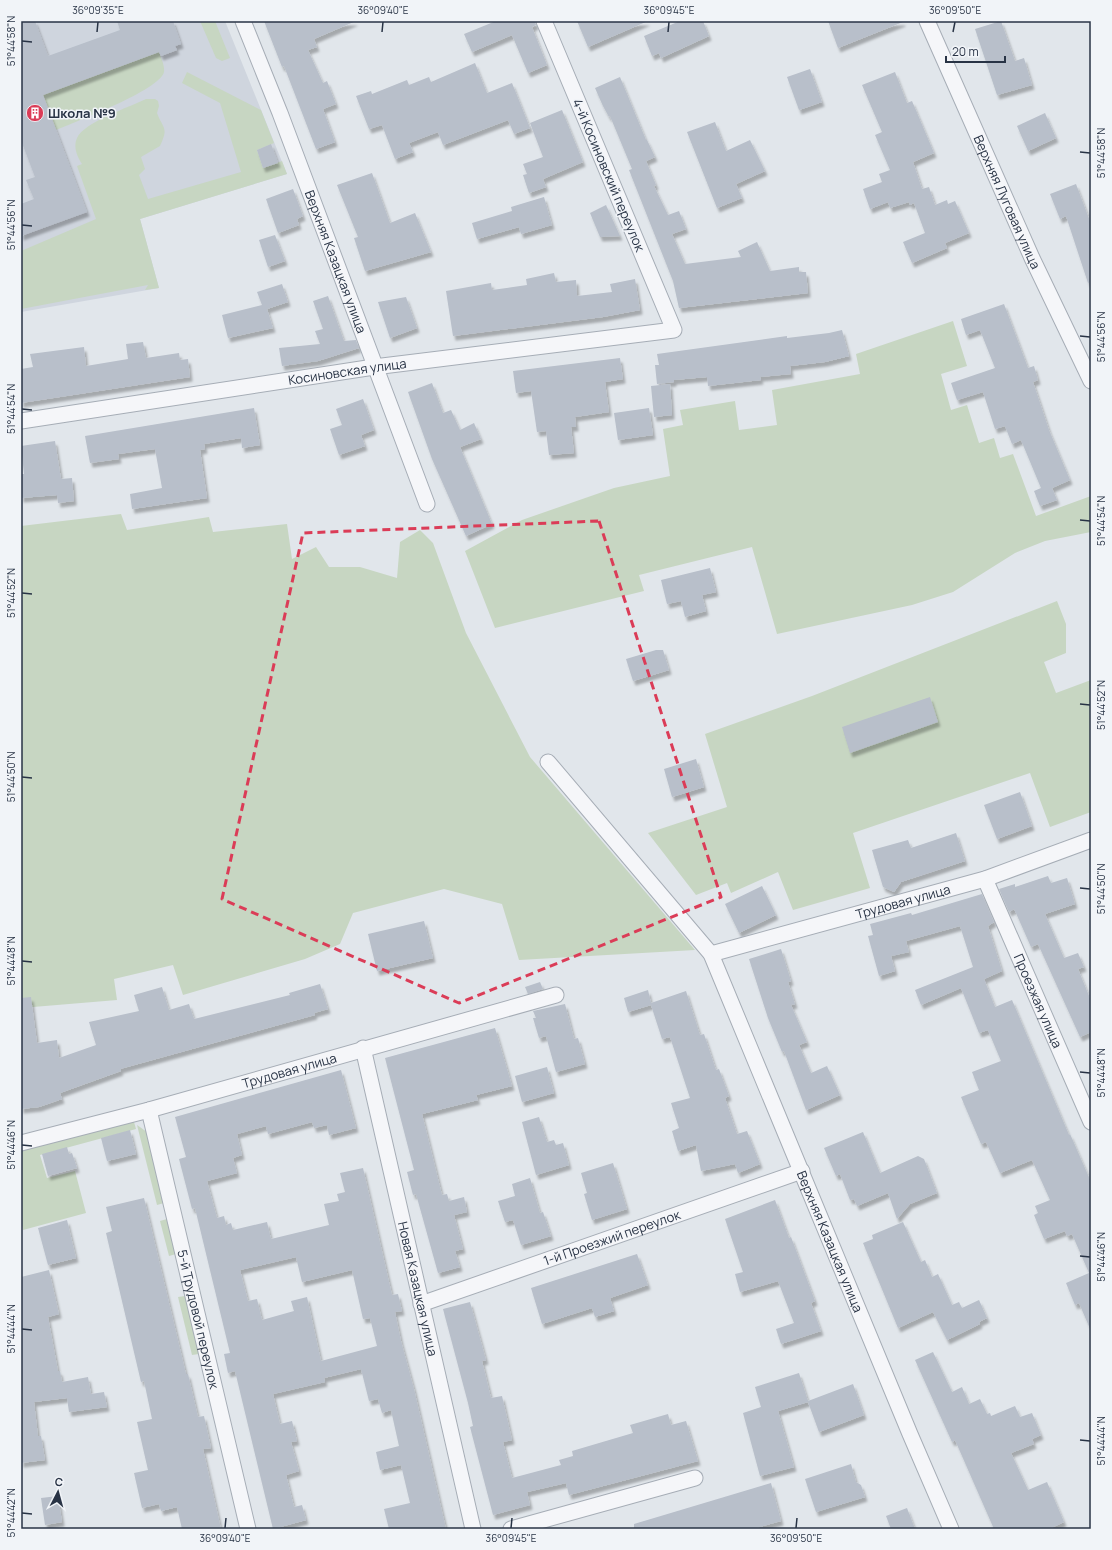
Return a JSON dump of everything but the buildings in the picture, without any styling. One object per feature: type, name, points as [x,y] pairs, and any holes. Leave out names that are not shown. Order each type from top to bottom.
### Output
[{"type":"street","name":"Верхняя Казацкая улица","points":[[243,21],[280,113],[374,367],[427,504]]},
{"type":"street","name":"4-й Косиновский переулок","points":[[544,21],[674,330]]},
{"type":"street","name":"Верхняя Луговая улица","points":[[927,21],[1032,258],[1091,381]]},
{"type":"street","name":"Косиновская улица","points":[[21,421],[374,367],[674,330]]},
{"type":"street","name":"Верхняя Казацкая улица","points":[[548,762],[712,954],[912,1440],[951,1529]]},
{"type":"street","name":"Трудовая улица","points":[[712,954],[984,879],[1091,840]]},
{"type":"street","name":"Проезжая улица","points":[[984,879],[1091,1122]]},
{"type":"street","name":"Трудовая улица","points":[[21,1143],[149,1110],[363,1048],[556,995]]},
{"type":"street","name":"Новая Казацкая улица","points":[[363,1048],[473,1529]]},
{"type":"street","name":"5-й Трудовой переулок","points":[[149,1110],[248,1529]]},
{"type":"street","name":"1-й Проезжий переулок","points":[[421,1304],[802,1171]]},
{"type":"street","points":[[512,1529],[695,1478]]},
{"type":"highlighted area","points":[[599,521],[721,897],[459,1003],[222,899],[303,533]]},
{"type":"shaded area","points":[[21,21],[225,21],[287,174],[140,219],[159,288],[21,312]]},
{"type":"green space","points":[[200,21],[215,21],[230,58],[222,61],[216,58]]},
{"type":"green space","points":[[159,52],[163,62],[164,72],[159,79],[148,88],[116,105],[56,130],[43,95]]},
{"type":"green space","points":[[187,72],[261,110],[274,143],[257,150],[263,168],[282,161],[287,174],[140,219],[159,288],[145,290],[148,285],[21,309],[21,251],[96,219],[77,166],[82,164],[77,155],[76,141],[81,132],[88,126],[146,99],[155,99],[158,101],[159,106],[157,113],[165,131],[163,140],[160,146],[141,157],[145,169],[139,175],[148,199],[241,172],[220,103],[182,83]]},
{"type":"green space","points":[[953,321],[967,366],[941,374],[951,410],[967,405],[979,443],[994,438],[1000,458],[1013,454],[1036,516],[1091,496],[1091,532],[1045,541],[1015,553],[953,592],[912,605],[777,634],[752,547],[639,575],[644,591],[495,628],[465,551],[522,520],[614,488],[670,476],[663,429],[683,425],[680,410],[735,401],[739,430],[777,425],[772,390],[860,374],[856,354]]},
{"type":"green space","points":[[121,514],[127,530],[209,517],[213,532],[287,524],[292,559],[316,547],[329,567],[360,567],[397,578],[400,542],[420,530],[433,543],[466,633],[530,757],[695,950],[519,960],[502,904],[444,889],[353,913],[340,944],[305,959],[183,995],[173,965],[114,979],[117,1000],[21,1008],[21,526]]},
{"type":"green space","points":[[1057,601],[1066,624],[1066,653],[1044,662],[1056,693],[1091,680],[1091,812],[1050,827],[1030,773],[853,833],[870,888],[793,910],[778,872],[731,893],[727,883],[696,895],[648,833],[727,807],[705,734],[812,696]]},
{"type":"green space","points":[[131,1121],[134,1122],[136,1129],[40,1155],[47,1178],[75,1171],[86,1213],[23,1230],[21,1221],[21,1149]]},
{"type":"green space","points":[[137,1125],[147,1132],[164,1203],[157,1205]]},
{"type":"green space","points":[[167,1219],[176,1254],[169,1256],[160,1221]]},
{"type":"green space","points":[[185,1296],[199,1354],[192,1355],[178,1297]]},
{"type":"place","name":"Школа №9","points":[[35,113]]}]
